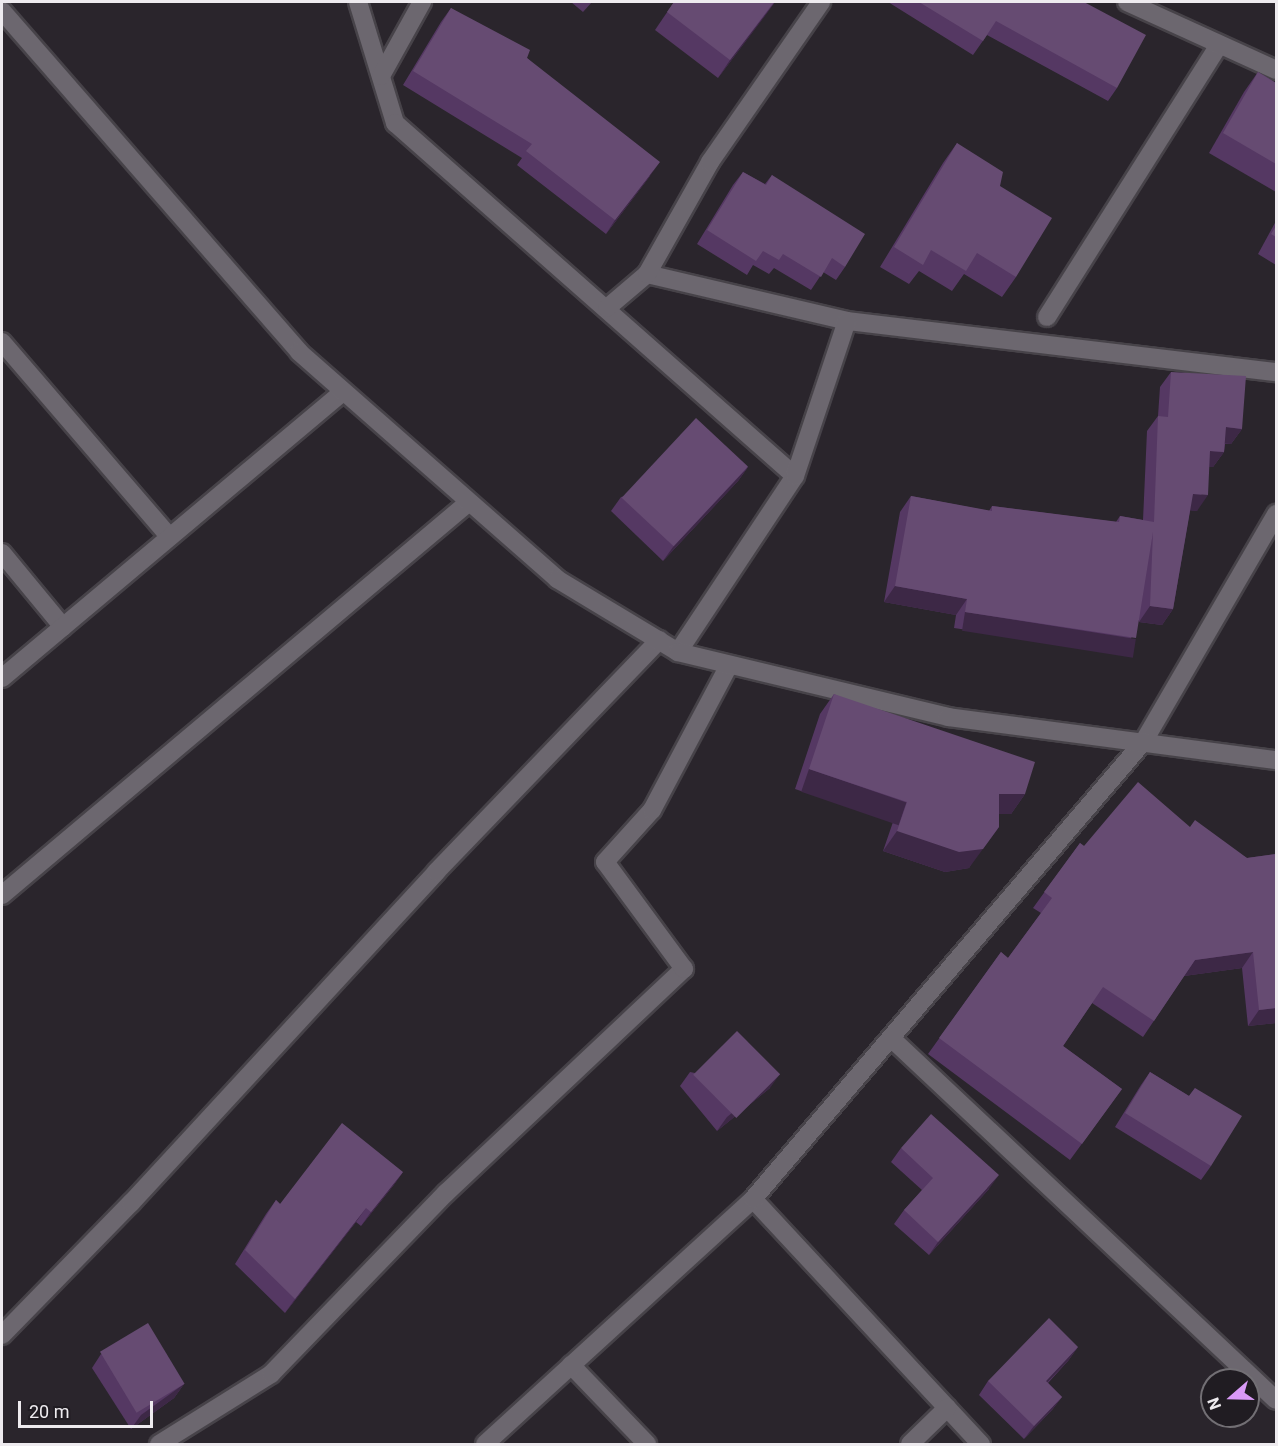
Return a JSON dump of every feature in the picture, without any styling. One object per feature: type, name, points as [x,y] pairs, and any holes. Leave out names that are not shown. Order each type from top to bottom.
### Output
[{"type":"street","points":[[358,2],[395,123],[795,476]]},
{"type":"street","points":[[381,76],[422,2]]},
{"type":"street","points":[[607,308],[647,274],[710,162],[821,2]]},
{"type":"street","points":[[1127,2],[1276,69]]},
{"type":"street","points":[[2,11],[299,352],[557,579],[678,652],[948,717],[1276,760]]},
{"type":"street","points":[[1047,317],[1219,45]]},
{"type":"street","points":[[647,274],[847,321],[1276,372]]},
{"type":"street","points":[[678,652],[795,476],[847,321]]},
{"type":"street","points":[[2,342],[170,537]]},
{"type":"street","points":[[2,678],[344,392]]},
{"type":"street","points":[[2,895],[469,502]]},
{"type":"street","points":[[485,1444],[753,1199],[1144,741],[1276,514]]},
{"type":"street","points":[[2,553],[63,627]]},
{"type":"street","points":[[2,1335],[131,1203],[436,872],[659,640]]},
{"type":"street","points":[[159,1444],[271,1374],[446,1193],[684,969],[605,862],[652,810],[729,665]]},
{"type":"street","points":[[891,1038],[1276,1400]]},
{"type":"street","points":[[753,1199],[981,1444]]},
{"type":"street","points":[[571,1365],[647,1444]]},
{"type":"street","points":[[910,1444],[947,1408]]},
{"type":"building","points":[[674,2],[774,2],[730,60],[667,12]]},
{"type":"building","points":[[919,2],[1084,2],[1146,35],[1117,88],[996,21],[983,41]]},
{"type":"building","points":[[451,8],[530,50],[527,58],[660,162],[615,220],[526,151],[532,144],[413,71]]},
{"type":"building","points":[[1258,72],[1276,83],[1276,164],[1223,133]]},
{"type":"building","points":[[957,143],[1003,172],[1000,186],[1052,218],[1016,277],[977,253],[966,271],[931,250],[923,265],[894,247]]},
{"type":"building","points":[[743,172],[766,185],[772,175],[865,234],[845,267],[832,258],[821,277],[783,254],[779,260],[763,251],[756,261],[707,230]]},
{"type":"building","points":[[1276,226],[1276,237],[1271,234]]},
{"type":"building","points":[[1171,372],[1246,376],[1242,429],[1226,427],[1224,452],[1210,451],[1208,495],[1193,494],[1173,609],[1150,606],[1153,532],[1136,638],[965,612],[967,599],[895,586],[911,496],[992,511],[992,506],[1119,522],[1120,516],[1154,522],[1158,416],[1168,417]]},
{"type":"building","points":[[696,418],[748,466],[674,546],[622,498]]},
{"type":"building","points":[[834,694],[1035,762],[1025,794],[999,794],[999,827],[983,849],[959,852],[897,831],[907,802],[809,769]]},
{"type":"building","points":[[1138,782],[1190,827],[1195,820],[1247,858],[1276,854],[1276,1008],[1259,1010],[1253,952],[1195,960],[1154,1021],[1103,987],[1063,1046],[1122,1089],[1082,1144],[939,1038],[1001,952],[1008,958],[1052,898],[1044,892],[1080,843],[1084,846]]},
{"type":"building","points":[[737,1031],[780,1074],[736,1118],[693,1075]]},
{"type":"building","points":[[1150,1072],[1189,1096],[1195,1088],[1242,1116],[1211,1166],[1125,1113]]},
{"type":"building","points":[[931,1114],[999,1175],[938,1242],[904,1210],[933,1178],[901,1148]]},
{"type":"building","points":[[342,1123],[403,1172],[371,1212],[366,1208],[295,1299],[245,1250],[276,1200],[280,1204]]},
{"type":"building","points":[[1049,1318],[1078,1347],[1046,1381],[1062,1397],[1034,1426],[988,1381]]},
{"type":"building","points":[[148,1323],[185,1384],[137,1413],[100,1352]]}]
